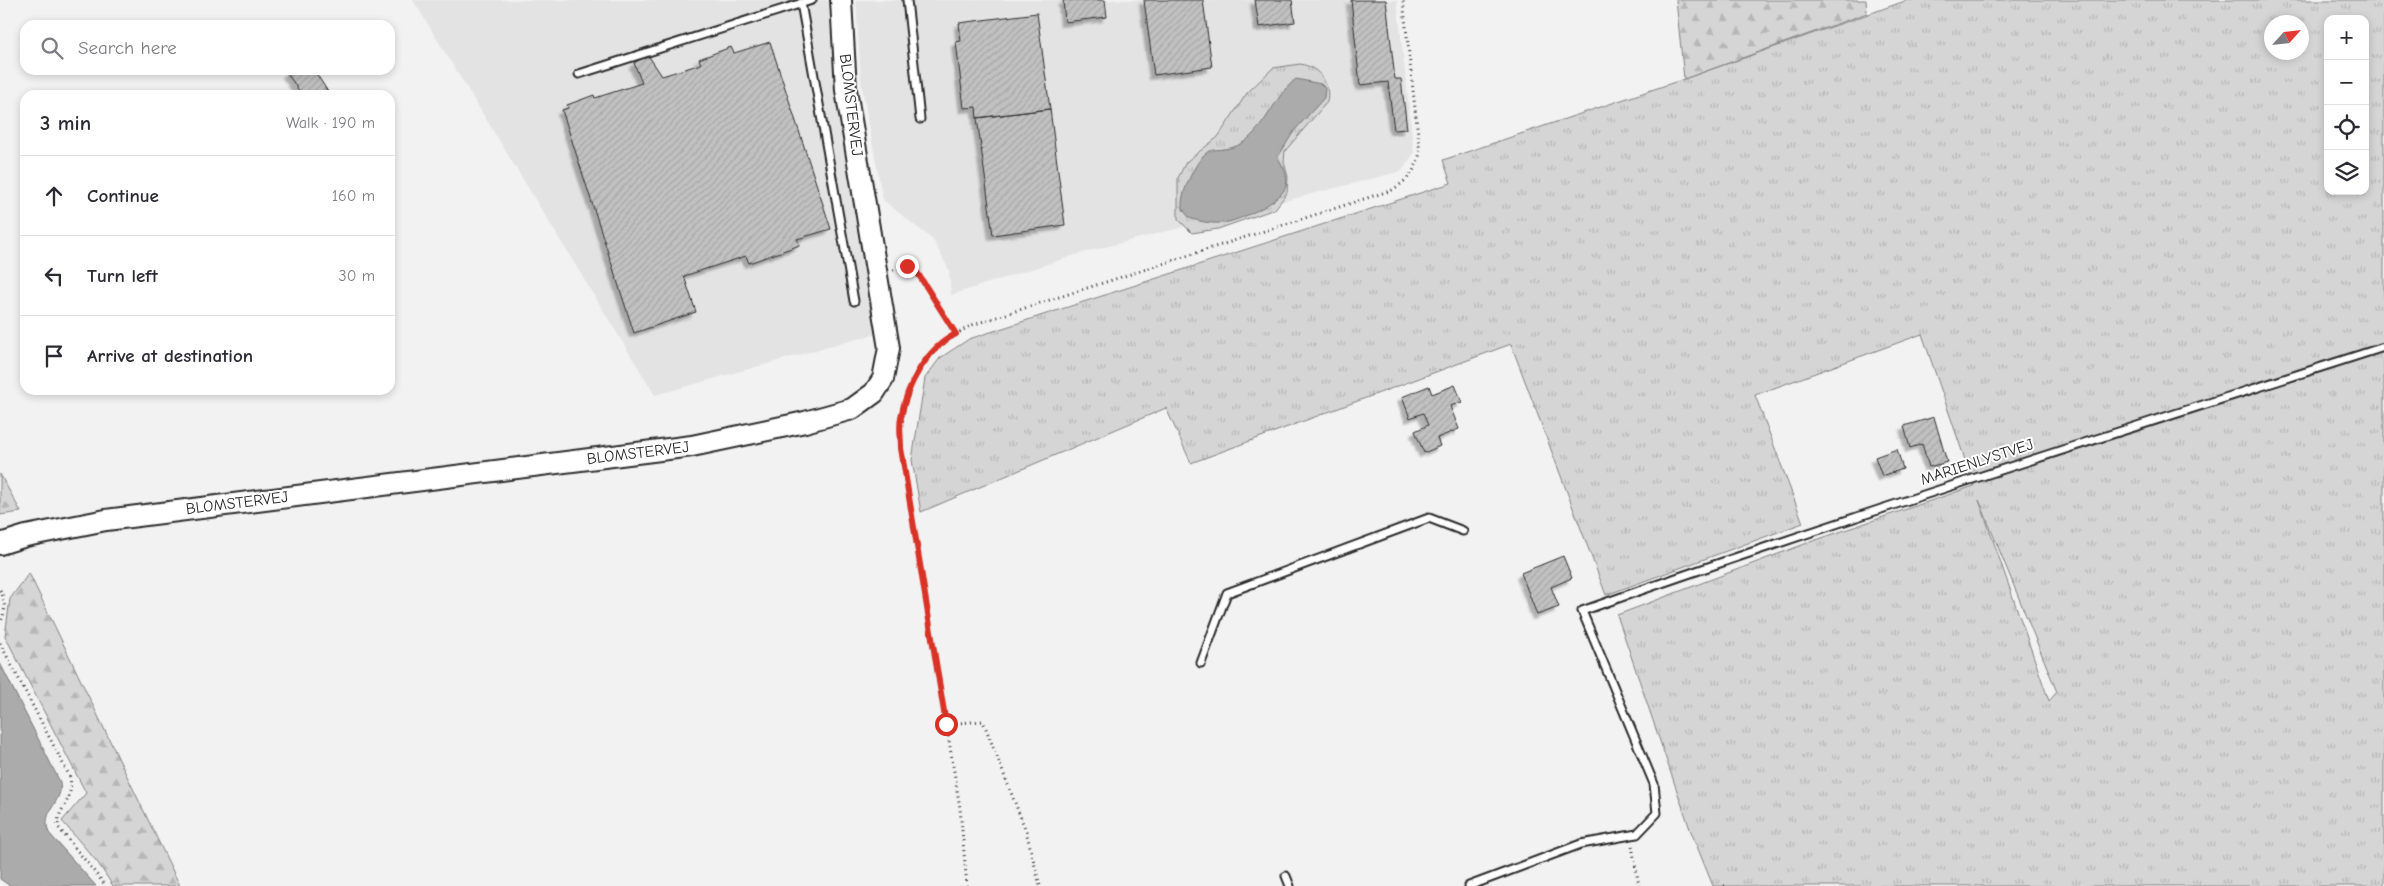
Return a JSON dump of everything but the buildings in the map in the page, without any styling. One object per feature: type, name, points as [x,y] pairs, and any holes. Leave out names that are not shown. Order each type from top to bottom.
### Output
[{"type":"street","name":"BLOMSTERVEJ","points":[[0,544],[26,536],[106,520],[692,446],[805,422],[852,409],[874,393],[883,379],[889,348],[846,90],[841,0]]},
{"type":"lane","points":[[579,74],[812,0]]},
{"type":"lane","points":[[907,0],[920,119]]},
{"type":"lane","points":[[801,3],[854,301]]},
{"type":"lane","name":"MARIENLYSTVEJ","points":[[1637,834],[1657,813],[1654,784],[1582,611],[1736,556],[1927,493],[2384,347]]},
{"type":"lane","points":[[1201,663],[1227,593],[1429,518],[1463,531]]},
{"type":"lane","points":[[1469,886],[1581,844],[1637,834]]},
{"type":"lane","points":[[1286,876],[1290,886]]},
{"type":"path","points":[[966,886],[960,808],[901,448],[900,418],[908,390],[924,363],[956,334],[972,325],[1392,190],[1406,181],[1416,169],[1420,153],[1403,0]]},
{"type":"path","points":[[877,274],[907,266],[915,269],[956,334]]},
{"type":"path","points":[[0,590],[4,599],[5,613],[0,623]]},
{"type":"path","points":[[0,644],[70,777],[72,790],[68,802],[57,817],[58,827],[106,886]]},
{"type":"path","points":[[946,724],[984,721],[1026,831],[1040,886]]},
{"type":"path","points":[[1637,834],[1632,846],[1639,886]]},
{"type":"shaded area","points":[[413,0],[828,0],[835,91],[874,315],[875,334],[655,395]]},
{"type":"shaded area","points":[[856,0],[1397,0],[1414,153],[1402,171],[1082,253],[951,295],[949,270],[933,240],[883,200],[861,82]]},
{"type":"shaded area","points":[[1296,79],[1321,84],[1325,88],[1324,98],[1294,131],[1278,157],[1287,178],[1283,191],[1278,197],[1263,207],[1232,221],[1211,223],[1190,218],[1183,209],[1182,199],[1200,160],[1209,151],[1233,147],[1248,139],[1260,126],[1284,91]]},
{"type":"shaded area","points":[[0,663],[60,782],[59,796],[47,818],[49,833],[96,886],[10,886],[0,879]]},
{"type":"green space","points":[[1676,0],[1866,0],[1867,13],[1684,79]]},
{"type":"green space","points":[[1908,0],[2384,0],[2384,886],[1713,886],[1690,829],[1617,615],[1810,542],[1974,486],[1922,334],[1755,395],[1803,523],[1606,595],[1511,344],[1191,463],[1166,408],[921,512],[912,460],[925,378],[940,358],[969,339],[1451,183],[1443,160],[1684,79]],"holes":[[[1979,500],[2057,692],[2049,701]]]},
{"type":"green space","points":[[1300,64],[1318,72],[1325,82],[1328,95],[1327,102],[1285,151],[1284,162],[1288,177],[1287,193],[1275,209],[1218,229],[1192,233],[1178,219],[1178,178],[1186,162],[1218,137],[1247,93],[1273,68]]},
{"type":"green space","points":[[0,474],[21,512],[0,515]]},
{"type":"green space","points":[[29,573],[180,886],[113,886],[98,863],[62,821],[86,793],[5,636],[10,599]]},
{"type":"route","points":[[907,266],[915,269],[956,334],[949,337],[924,363],[908,390],[900,418],[901,448],[946,724]]}]
